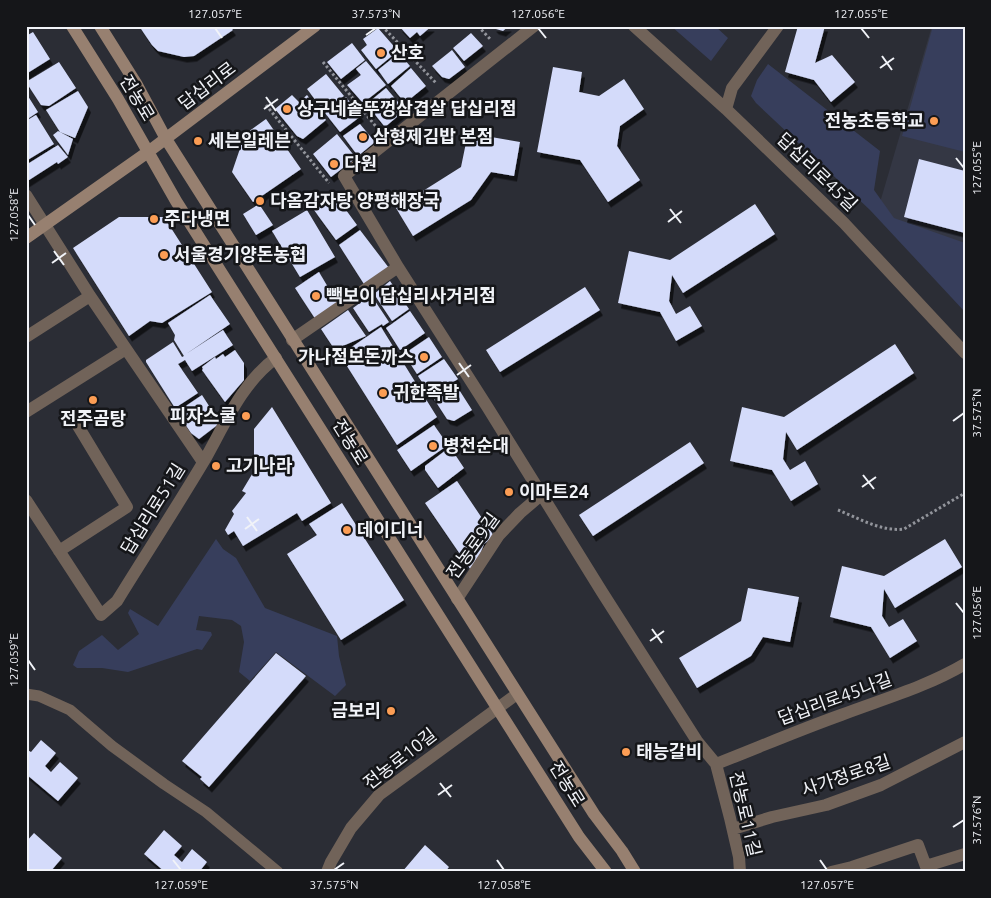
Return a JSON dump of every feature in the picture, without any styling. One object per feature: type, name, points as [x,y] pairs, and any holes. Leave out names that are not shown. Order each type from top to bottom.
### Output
[{"type":"main road","name":"전농로","points":[[72,26],[118,99],[176,201],[579,836],[606,872]]},
{"type":"main road","name":"전농로","points":[[100,26],[137,85],[166,139],[292,340],[594,814],[622,851],[635,872]]},
{"type":"main road","name":"답십리로","points":[[26,238],[166,139],[315,26]]},
{"type":"street","points":[[534,26],[344,176],[398,267],[541,495],[697,741],[716,764]]},
{"type":"street","name":"답십리로45길","points":[[634,26],[726,109],[844,223],[965,353]]},
{"type":"street","points":[[726,109],[732,88],[778,26]]},
{"type":"street","points":[[26,195],[90,296],[203,462]]},
{"type":"street","points":[[292,340],[398,267]]},
{"type":"street","points":[[26,337],[90,296]]},
{"type":"street","points":[[26,412],[126,349]]},
{"type":"street","name":"답십리로51길","points":[[26,500],[30,515],[59,551],[101,615],[117,601],[244,392],[263,368],[276,358]]},
{"type":"street","name":"답십리로51길","points":[[59,551],[127,507],[78,426]]},
{"type":"street","name":"전농로9길","points":[[457,599],[499,534],[541,495]]},
{"type":"street","name":"답십리로45나길","points":[[716,764],[842,714],[908,691],[965,664]]},
{"type":"street","name":"전농로10길","points":[[328,872],[331,862],[351,828],[378,795],[517,694]]},
{"type":"street","name":"사가정로8길","points":[[733,829],[772,817],[826,805],[881,785],[965,742]]},
{"type":"street","name":"전농로11길","points":[[716,764],[733,829],[740,872]]},
{"type":"street","points":[[831,872],[853,869],[918,845],[927,869],[965,854]]},
{"type":"lane","points":[[26,694],[39,696],[70,710],[112,746],[206,812],[278,872]]},
{"type":"path","points":[[382,26],[447,94]]},
{"type":"path","points":[[323,62],[388,141]]},
{"type":"path","points":[[266,105],[331,185],[344,176]]},
{"type":"path","points":[[838,510],[878,526],[896,530],[904,529],[965,493]]},
{"type":"shaded area","points":[[671,26],[715,26],[728,38],[711,61]]},
{"type":"shaded area","name":"전농초등학교","points":[[932,26],[965,26],[965,244],[876,216]]},
{"type":"shaded area","points":[[933,26],[965,26],[965,152],[902,136]]},
{"type":"shaded area","points":[[768,64],[880,151],[874,190],[894,218],[965,243],[965,312],[870,210],[756,103],[751,96],[757,80]]},
{"type":"shaded area","points":[[216,539],[223,549],[236,558],[265,608],[337,636],[339,656],[346,685],[335,696],[276,652],[250,681],[239,672],[244,642],[241,626],[232,620],[199,616],[196,630],[211,632],[212,635],[202,650],[197,649],[128,672],[102,668],[77,668],[73,665],[79,651],[102,635],[118,650],[139,634],[128,613],[130,609],[158,626]]},
{"type":"building","points":[[139,26],[230,26],[233,30],[194,56],[184,57],[158,51]]},
{"type":"building","points":[[399,26],[432,26],[420,36],[417,32],[410,38]]},
{"type":"building","points":[[493,26],[509,26],[503,31]]},
{"type":"building","points":[[798,26],[825,26],[815,63],[832,55],[855,82],[831,102],[814,80],[785,72]]},
{"type":"building","points":[[378,28],[398,51],[376,69],[361,50],[367,45],[363,39]]},
{"type":"building","points":[[33,32],[50,59],[26,74],[26,36]]},
{"type":"building","points":[[471,33],[483,46],[464,61],[453,48]]},
{"type":"building","points":[[352,43],[365,60],[341,79],[327,62]]},
{"type":"building","points":[[452,50],[465,67],[449,79],[442,77],[432,66]]},
{"type":"building","points":[[399,53],[410,66],[388,84],[378,70]]},
{"type":"building","points":[[366,61],[386,85],[363,103],[347,85],[361,75],[356,69]]},
{"type":"building","points":[[59,62],[76,88],[49,106],[41,105],[26,82]]},
{"type":"building","points":[[553,67],[582,72],[579,92],[599,96],[624,79],[644,109],[620,126],[617,146],[640,180],[608,202],[580,160],[537,152]]},
{"type":"building","points":[[411,68],[426,86],[405,103],[391,86]]},
{"type":"building","points":[[326,74],[344,96],[323,110],[307,89]]},
{"type":"building","points":[[386,88],[405,110],[385,127],[368,106],[369,102]]},
{"type":"building","points":[[78,91],[88,107],[75,138],[60,132],[46,110]]},
{"type":"building","points":[[26,93],[38,112],[26,120]]},
{"type":"building","points":[[292,95],[299,102],[307,95],[326,120],[303,139],[297,136],[275,109]]},
{"type":"building","points":[[346,97],[361,116],[340,132],[325,113]]},
{"type":"building","points":[[36,115],[54,144],[26,161],[26,121]]},
{"type":"building","points":[[266,119],[301,169],[253,202],[232,172],[245,134]]},
{"type":"building","points":[[360,124],[375,142],[358,156],[343,136]]},
{"type":"building","points":[[58,131],[73,139],[68,155],[53,135]]},
{"type":"building","points":[[468,133],[520,142],[514,176],[491,172],[471,200],[413,236],[396,208],[461,167]]},
{"type":"building","points":[[337,134],[356,158],[331,177],[313,154]]},
{"type":"building","points":[[58,145],[68,157],[26,182],[26,165]]},
{"type":"building","points":[[919,159],[965,171],[965,233],[904,217]]},
{"type":"building","points":[[335,195],[357,225],[336,240],[314,210]]},
{"type":"building","points":[[259,204],[273,225],[256,235],[243,214]]},
{"type":"building","points":[[755,204],[775,234],[683,293],[672,275],[669,301],[676,314],[690,306],[702,326],[676,341],[660,312],[618,303],[629,251],[670,260]]},
{"type":"building","points":[[307,210],[335,257],[300,277],[272,231]]},
{"type":"building","points":[[119,217],[164,217],[212,292],[162,323],[150,321],[129,336],[73,248]]},
{"type":"building","points":[[360,230],[389,268],[364,284],[339,245]]},
{"type":"building","points":[[319,272],[338,304],[316,320],[295,288]]},
{"type":"building","points":[[390,281],[409,309],[392,321],[374,294]]},
{"type":"building","points":[[585,287],[600,310],[500,372],[486,350]]},
{"type":"building","points":[[210,295],[230,324],[186,354],[223,330],[233,345],[192,371],[185,360],[178,364],[198,393],[175,408],[146,360],[173,342],[182,357],[184,356],[174,340],[175,335],[168,323]]},
{"type":"building","points":[[371,295],[389,322],[369,332],[353,308]]},
{"type":"building","points":[[348,310],[366,336],[338,348],[333,347],[321,329]]},
{"type":"building","points":[[410,311],[425,333],[400,350],[386,328]]},
{"type":"building","points":[[381,327],[437,417],[397,445],[340,355]]},
{"type":"building","points":[[429,337],[442,357],[417,374],[404,354]]},
{"type":"building","points":[[895,344],[914,373],[797,450],[786,432],[783,459],[790,470],[805,461],[818,484],[791,501],[772,470],[730,461],[742,407],[784,417]]},
{"type":"building","points":[[235,350],[244,363],[244,380],[225,402],[202,370],[202,367],[215,357],[216,359],[223,354],[225,357]]},
{"type":"building","points":[[444,359],[458,379],[431,396],[418,376]]},
{"type":"building","points":[[456,385],[472,410],[454,421],[447,419],[434,399]]},
{"type":"building","points":[[202,395],[220,423],[199,439],[191,433],[177,412]]},
{"type":"building","points":[[272,407],[331,503],[302,521],[297,513],[243,546],[234,531],[228,535],[225,530],[234,514],[232,511],[246,493],[242,491],[254,471],[254,429]]},
{"type":"building","points":[[434,425],[448,445],[411,471],[397,450]]},
{"type":"building","points":[[690,442],[704,463],[593,536],[579,515]]},
{"type":"building","points":[[450,447],[464,468],[438,488],[425,470],[425,466]]},
{"type":"building","points":[[457,481],[494,536],[484,544],[473,573],[425,503]]},
{"type":"building","points":[[342,503],[404,600],[341,640],[287,554],[317,535],[309,524]]},
{"type":"building","points":[[945,539],[962,567],[895,608],[884,589],[882,616],[889,627],[903,619],[917,641],[890,658],[871,627],[830,617],[842,566],[884,576]]},
{"type":"building","points":[[748,588],[799,597],[790,642],[763,637],[751,656],[697,688],[679,658],[741,621]]},
{"type":"building","points":[[276,653],[306,676],[209,787],[200,779],[202,777],[182,761]]},
{"type":"building","points":[[41,740],[56,753],[45,766],[51,772],[60,762],[78,778],[58,801],[26,774],[26,749],[31,752]]},
{"type":"building","points":[[164,830],[182,846],[174,855],[182,862],[192,849],[207,862],[199,872],[165,872],[144,854]]},
{"type":"building","points":[[34,833],[62,858],[50,872],[26,872],[26,842]]},
{"type":"building","points":[[425,845],[449,867],[445,872],[402,872]]},
{"type":"place","name":"산호","points":[[381,53]]},
{"type":"place","name":"상구네솥뚜껑삼겹살 답십리점","points":[[287,109]]},
{"type":"place","name":"전농초등학교","points":[[934,121]]},
{"type":"place","name":"삼형제김밥 본점","points":[[363,137]]},
{"type":"place","name":"세븐일레븐","points":[[198,141]]},
{"type":"place","name":"다원","points":[[334,164]]},
{"type":"place","name":"다옴감자탕 양평해장국","points":[[260,201]]},
{"type":"place","name":"주다냉면","points":[[154,219]]},
{"type":"place","name":"서울경기양돈농협","points":[[164,255]]},
{"type":"place","name":"빽보이 답십리사거리점","points":[[316,296]]},
{"type":"place","name":"가나점보돈까스","points":[[424,357]]},
{"type":"place","name":"귀한족발","points":[[383,393]]},
{"type":"place","name":"전주곰탕","points":[[93,400]]},
{"type":"place","name":"피자스쿨","points":[[246,416]]},
{"type":"place","name":"병천순대","points":[[433,446]]},
{"type":"place","name":"고기나라","points":[[216,466]]},
{"type":"place","name":"이마트24","points":[[509,492]]},
{"type":"place","name":"데이디너","points":[[347,530]]},
{"type":"place","name":"금보리","points":[[391,711]]},
{"type":"place","name":"태능갈비","points":[[626,752]]}]
